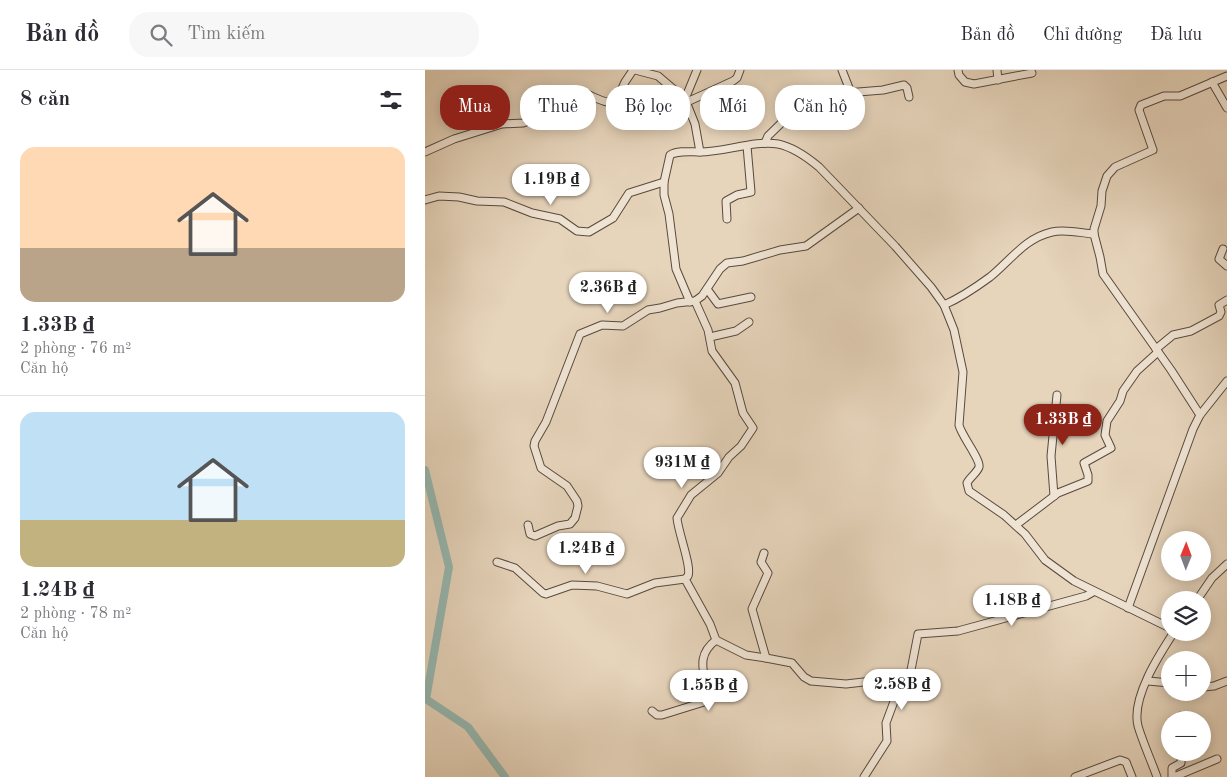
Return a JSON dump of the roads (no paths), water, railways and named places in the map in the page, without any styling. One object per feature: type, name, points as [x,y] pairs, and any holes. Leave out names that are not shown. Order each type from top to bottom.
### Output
[{"type":"street","points":[[425,152],[454,139],[502,124],[529,121],[563,93],[569,91],[582,92],[609,102],[617,101],[625,82],[634,70],[658,76],[668,85]]},
{"type":"street","points":[[690,89],[697,70]]},
{"type":"street","points":[[690,98],[733,81],[737,78],[740,70]]},
{"type":"street","points":[[842,70],[848,85]]},
{"type":"street","points":[[958,70],[959,75],[965,82],[974,84],[1032,73]]},
{"type":"street","points":[[997,70],[998,80]]},
{"type":"street","points":[[1201,415],[1103,274],[1094,229],[1107,176],[1115,167],[1153,150],[1139,107],[1164,96],[1179,96],[1227,76]]},
{"type":"street","points":[[1212,82],[1227,108]]},
{"type":"street","points":[[865,92],[904,85],[907,88],[909,97]]},
{"type":"street","points":[[690,111],[695,124],[700,152]]},
{"type":"street","points":[[765,143],[768,136],[775,129]]},
{"type":"street","points":[[497,562],[515,568],[546,594],[572,585],[597,586],[627,594],[655,583],[685,579],[688,576],[690,571],[679,534],[677,518],[691,495],[717,473],[729,457],[741,446],[753,428],[743,414],[735,383],[712,351],[710,337],[702,314],[693,302],[675,264],[669,214],[664,195],[664,182],[670,155],[677,152],[700,152],[765,143],[787,146],[819,167],[931,287],[944,305],[954,330],[963,372],[960,431],[979,463],[978,469],[969,479],[967,487],[969,491],[998,510],[1016,525],[1045,560],[1074,582],[1161,624]]},
{"type":"street","points":[[727,220],[726,201],[740,194],[751,192],[747,146]]},
{"type":"street","points":[[425,200],[439,196],[504,202],[532,214],[560,220],[577,231],[589,232],[613,218],[629,193],[664,182]]},
{"type":"street","points":[[528,525],[530,534],[535,536],[558,526],[570,524],[575,518],[578,506],[572,492],[541,468],[535,441],[546,422],[580,334],[602,325],[623,326],[648,310],[677,303],[693,302],[702,296],[720,269],[727,263],[743,261],[780,250],[806,246],[859,208]]},
{"type":"street","points":[[944,305],[962,296],[991,276],[1022,247],[1045,234],[1061,232],[1094,234]]},
{"type":"street","points":[[1223,250],[1219,259],[1227,266]]},
{"type":"street","points":[[707,289],[719,304],[751,297]]},
{"type":"street","points":[[1016,525],[1054,496],[1088,481],[1089,475],[1084,463],[1111,448],[1105,435],[1107,421],[1120,401],[1123,391],[1137,372],[1173,334],[1191,331],[1219,316],[1221,312],[1219,305],[1227,300]]},
{"type":"street","points":[[710,337],[736,331],[749,322]]},
{"type":"street","points":[[1128,608],[1193,429],[1201,415],[1227,381]]},
{"type":"street","points":[[1054,496],[1051,456],[1057,395]]},
{"type":"street","points":[[764,553],[761,562],[767,570],[767,576],[752,609],[766,658]]},
{"type":"street","points":[[1203,591],[1212,578],[1227,564]]},
{"type":"street","points":[[685,579],[711,624],[716,640],[746,655],[792,663],[804,677],[811,681],[841,684],[881,680],[899,688]]},
{"type":"street","points":[[864,777],[886,745],[886,723],[899,688],[911,670],[919,634],[957,631],[1085,596],[1093,592]]},
{"type":"street","points":[[652,711],[662,715],[704,702],[706,694],[703,660],[716,640]]},
{"type":"street","points":[[1157,777],[1138,725],[1138,706],[1165,641]]},
{"type":"street","points":[[1148,680],[1161,682]]},
{"type":"street","points":[[1211,686],[1227,681]]},
{"type":"street","points":[[1181,761],[1172,768],[1173,777],[1217,759]]},
{"type":"street","points":[[1075,777],[1120,760],[1126,762],[1132,777]]},
{"type":"waterway","points":[[425,470],[449,567],[426,699],[468,727],[505,777]]}]
